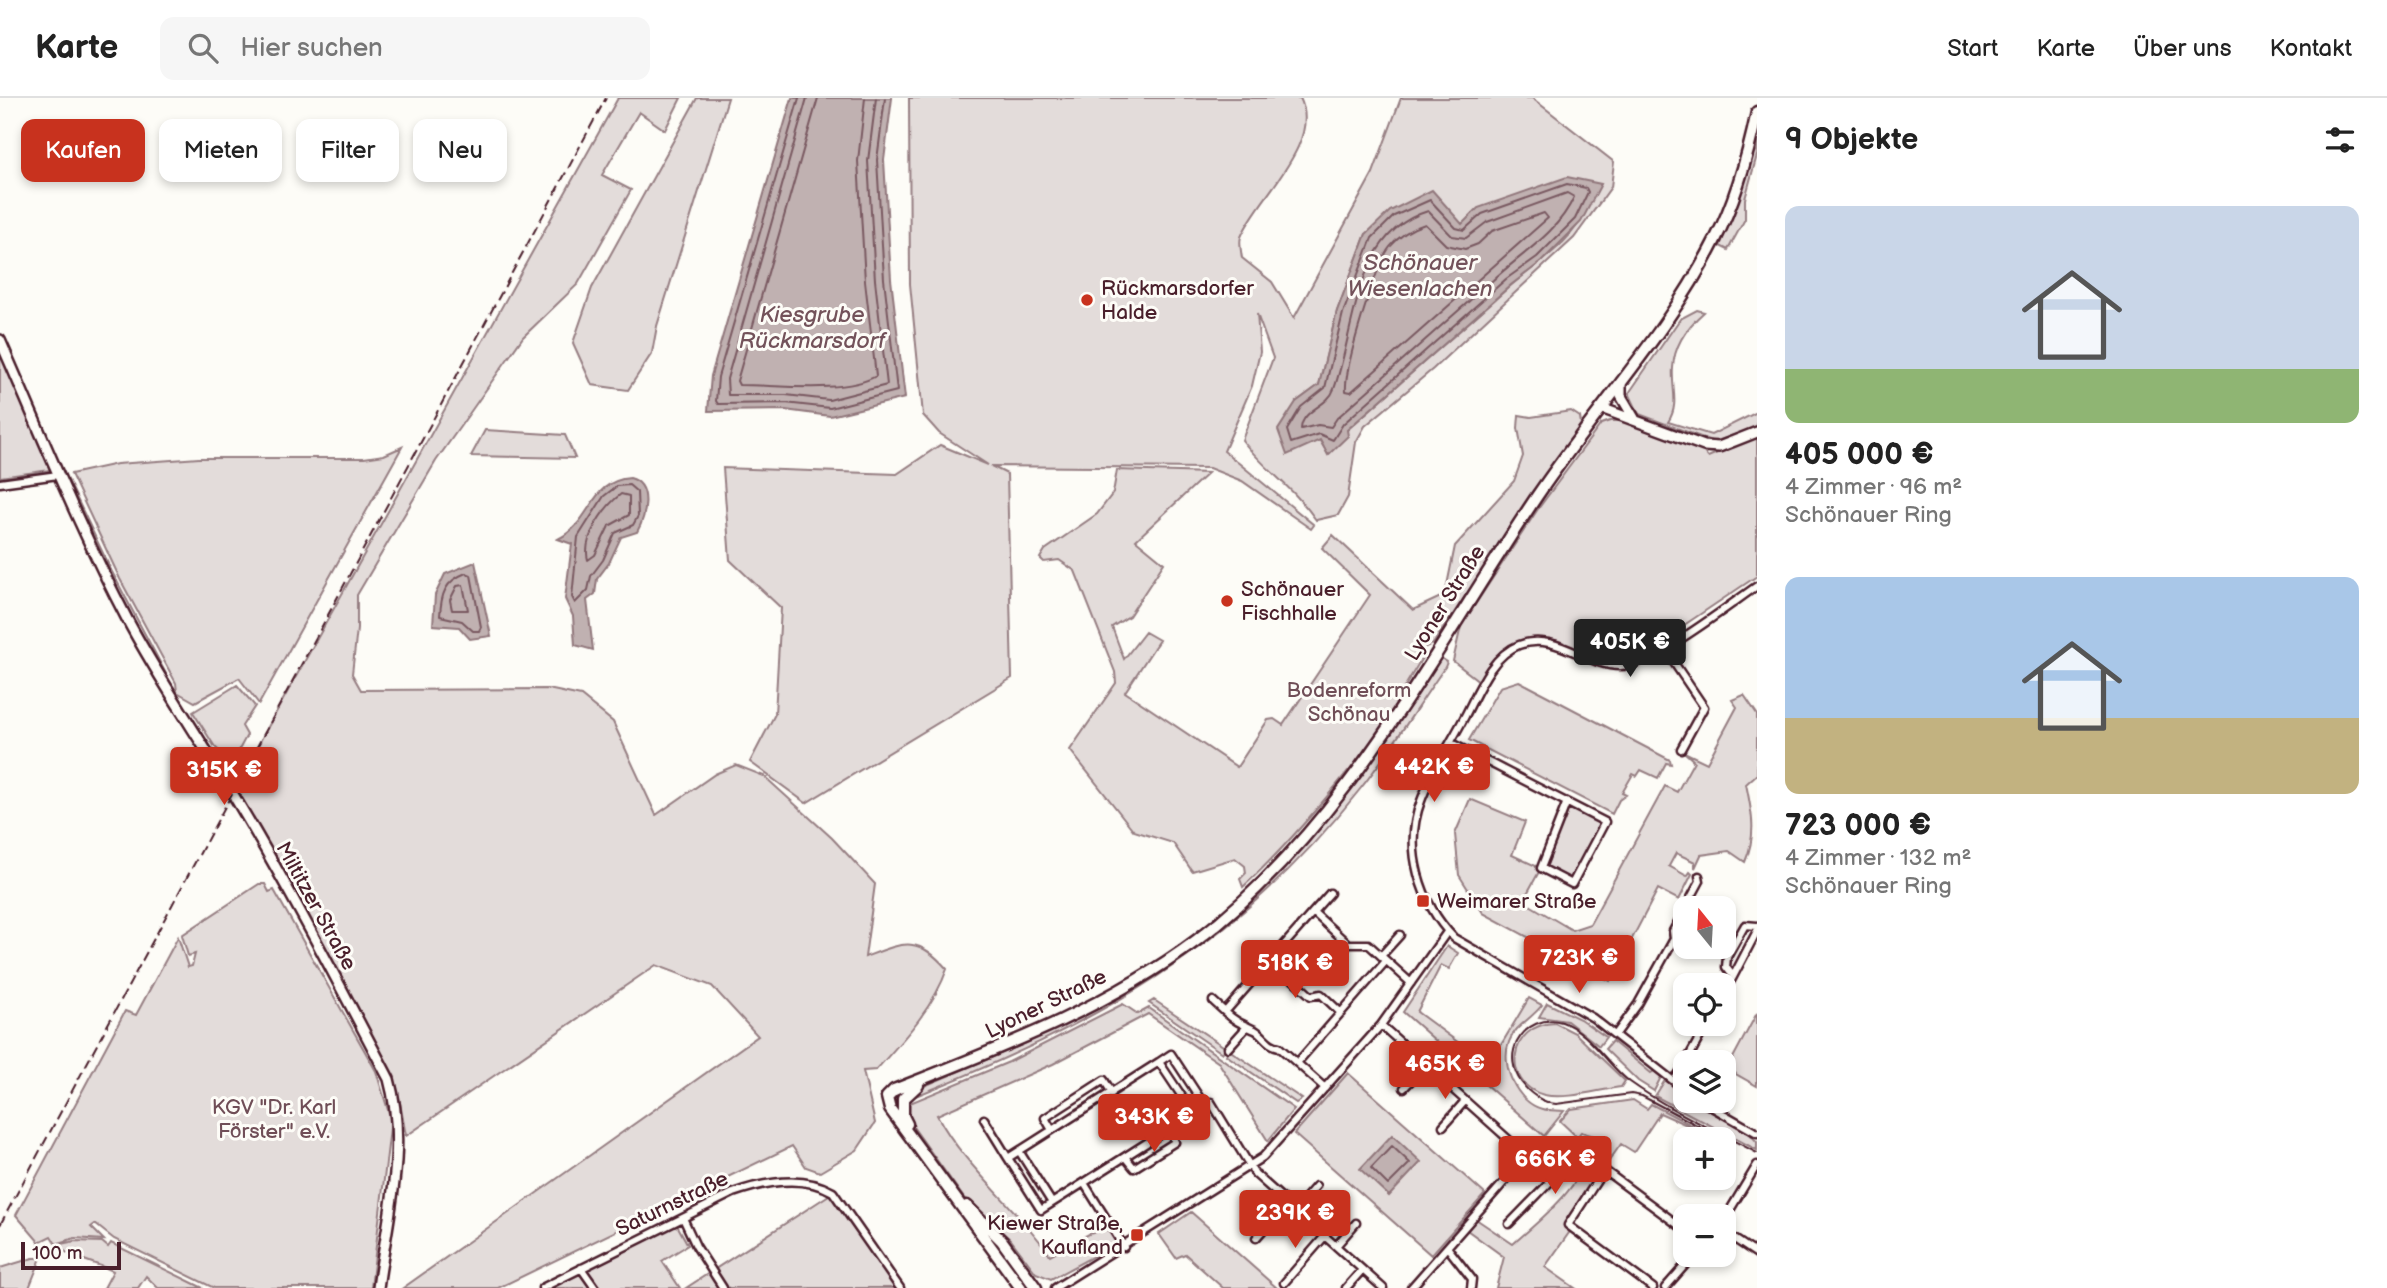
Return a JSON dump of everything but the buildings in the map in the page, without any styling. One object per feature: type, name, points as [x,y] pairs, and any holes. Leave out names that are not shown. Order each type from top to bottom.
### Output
[{"type":"main road","name":"Lyoner Straße","points":[[913,1137],[890,1109],[887,1097],[894,1090],[941,1073],[1071,1017],[1136,981],[1196,940],[1281,864],[1360,771],[1479,583],[1688,288],[1717,238],[1747,158],[1757,111]]},
{"type":"main road","name":"Lyoner Straße","points":[[913,1137],[903,1116],[903,1099],[910,1090],[941,1073]]},
{"type":"main road","points":[[913,1137],[1020,1288]]},
{"type":"main road","points":[[941,1177],[1002,1241],[1036,1288]]},
{"type":"street","name":"Miltitzer Straße","points":[[0,340],[58,475],[138,638],[285,884],[389,1079],[396,1104],[398,1138],[378,1288]]},
{"type":"street","points":[[1621,382],[1620,396],[1635,419]]},
{"type":"street","points":[[1601,408],[1704,446],[1719,447],[1757,432]]},
{"type":"street","points":[[0,483],[58,475]]},
{"type":"street","points":[[1673,1080],[1616,1034],[1465,948],[1447,932],[1425,897],[1414,849],[1415,826],[1421,800],[1492,667],[1517,646],[1529,642],[1555,643],[1604,665],[1624,667],[1664,648],[1757,586]]},
{"type":"street","points":[[1664,648],[1704,707],[1681,750]]},
{"type":"street","points":[[1451,743],[1605,822],[1572,884],[1541,868],[1566,804]]},
{"type":"street","points":[[1616,1034],[1638,1004],[1674,939],[1673,931],[1700,881],[1699,876]]},
{"type":"street","points":[[1225,1012],[1330,893]]},
{"type":"street","points":[[1313,912],[1348,944],[1367,944],[1411,983]]},
{"type":"street","points":[[1731,973],[1726,967],[1727,957],[1745,925],[1757,929],[1735,973]]},
{"type":"street","points":[[1055,1288],[1251,1167],[1381,1025],[1447,932]]},
{"type":"street","points":[[1297,1063],[1341,1013],[1400,935]]},
{"type":"street","points":[[1271,960],[1311,996],[1321,994],[1341,1013]]},
{"type":"street","points":[[1213,1000],[1245,1029],[1254,1030],[1325,1088]]},
{"type":"street","points":[[1381,1025],[1550,1182]]},
{"type":"street","points":[[1228,1048],[1245,1029]]},
{"type":"street","points":[[1008,1157],[1171,1055],[1205,1106]]},
{"type":"street","points":[[1159,1062],[1193,1114]]},
{"type":"street","points":[[1404,1088],[1425,1066]]},
{"type":"street","points":[[1172,1081],[1184,1073]]},
{"type":"street","points":[[1052,1130],[1045,1118],[1104,1080],[1112,1093]]},
{"type":"street","points":[[1074,1099],[1083,1111]]},
{"type":"street","points":[[1443,1126],[1465,1101]]},
{"type":"street","points":[[984,1119],[1041,1210],[1211,1102],[1251,1167],[1287,1203],[1383,1288]]},
{"type":"street","points":[[1722,1113],[1757,1133]]},
{"type":"street","points":[[1125,1157],[1134,1168],[1175,1142],[1168,1129]]},
{"type":"street","points":[[1153,1139],[1160,1151]]},
{"type":"street","points":[[1509,1224],[1550,1182],[1572,1146]]},
{"type":"street","points":[[1019,1151],[1052,1203]]},
{"type":"street","points":[[1411,1288],[1526,1158]]},
{"type":"street","points":[[1734,1204],[1757,1165]]},
{"type":"street","points":[[1653,1288],[1567,1225],[1604,1170],[1673,1221]]},
{"type":"street","name":"Saturnstraße","points":[[542,1288],[683,1218],[757,1185],[789,1182],[822,1186],[843,1204],[900,1288]]},
{"type":"street","points":[[1084,1183],[1124,1247]]},
{"type":"street","points":[[1295,1210],[1317,1186]]},
{"type":"street","points":[[1256,1238],[1287,1203]]},
{"type":"street","points":[[683,1218],[696,1246],[723,1288]]},
{"type":"street","points":[[1336,1246],[1356,1223]]},
{"type":"street","points":[[1284,1283],[1325,1236]]},
{"type":"street","points":[[1736,1239],[1757,1254]]},
{"type":"street","points":[[1447,1247],[1472,1279],[1471,1288]]},
{"type":"street","points":[[1665,1288],[1683,1267]]},
{"type":"street","points":[[581,1268],[595,1288]]},
{"type":"street","points":[[1346,1288],[1363,1270]]},
{"type":"green space","points":[[618,98],[681,98],[665,130],[639,112],[602,175],[631,190],[578,284],[523,337],[436,461],[357,595],[357,629],[352,674],[361,690],[548,689],[581,696],[613,722],[656,815],[715,774],[736,765],[764,776],[832,838],[875,884],[865,957],[900,945],[918,946],[947,969],[934,997],[907,1035],[876,1070],[863,1071],[875,1123],[857,1150],[820,1172],[806,1167],[792,1146],[498,1288],[403,1288],[758,1036],[712,986],[656,965],[406,1136],[399,1097],[384,1061],[234,788]]},
{"type":"green space","points":[[697,98],[728,98],[657,326],[652,353],[628,390],[592,385],[573,343],[592,288]]},
{"type":"green space","points":[[909,98],[1300,98],[1305,115],[1303,133],[1296,151],[1249,221],[1240,241],[1242,258],[1272,282],[1294,318],[1373,173],[1401,98],[1532,98],[1614,162],[1611,187],[1574,238],[1433,369],[1365,426],[1356,442],[1348,497],[1338,515],[1316,520],[1299,498],[1242,440],[1273,358],[1257,314],[1260,352],[1252,386],[1224,451],[1314,525],[1311,529],[1242,481],[1209,468],[991,466],[1007,474],[1012,678],[806,803],[750,762],[775,714],[781,608],[730,560],[723,468],[897,474],[940,445],[988,465],[939,433],[923,415],[910,284]],"holes":[[[1586,209],[1563,243],[1347,430],[1347,436],[1328,454],[1296,402],[1319,385],[1337,311],[1366,234]]]},
{"type":"green space","points":[[1757,131],[1757,155],[1745,199],[1745,219],[1728,250],[1720,246],[1745,180]]},
{"type":"green space","points":[[1697,310],[1704,312],[1687,330],[1676,352],[1673,375],[1674,409],[1668,422],[1711,435],[1757,412],[1757,427],[1714,442],[1639,414],[1629,393],[1680,319]]},
{"type":"green space","points":[[3,356],[50,470],[0,477],[0,357]]},
{"type":"green space","name":"Bodenreform Schönau","points":[[1571,411],[1580,417],[1581,424],[1433,644],[1423,648],[1425,653],[1396,701],[1395,711],[1352,773],[1348,771],[1257,874],[1243,887],[1240,879],[1246,873],[1245,866],[1235,858],[1192,871],[1173,843],[1134,831],[1070,750],[1116,683],[1115,672],[1075,571],[1059,560],[1044,562],[1040,558],[1045,550],[1097,514],[1113,493],[1117,470],[1208,473],[1136,540],[1164,563],[1129,616],[1112,627],[1124,659],[1145,632],[1159,640],[1125,692],[1237,767],[1268,720],[1274,719],[1283,725],[1370,595],[1322,548],[1333,535],[1413,610],[1445,595],[1455,546],[1514,481],[1523,456],[1518,428],[1519,415],[1531,417]]},
{"type":"green space","points":[[1626,421],[1702,450],[1708,457],[1757,436],[1757,576],[1647,650],[1649,654],[1624,663],[1605,661],[1556,640],[1529,639],[1499,653],[1479,681],[1453,661],[1461,626],[1538,509],[1601,424]]},
{"type":"green space","points":[[485,430],[565,435],[575,458],[471,456]]},
{"type":"green space","points":[[402,447],[259,704],[239,678],[195,702],[177,692],[176,683],[120,579],[71,474],[117,464],[199,458],[364,458],[384,455]]},
{"type":"green space","points":[[68,480],[174,693],[107,571],[66,483]]},
{"type":"green space","points":[[1438,656],[1447,662],[1445,667],[1361,788],[1313,845],[1263,894],[1211,938],[1157,976],[1040,1042],[908,1099],[917,1089],[1026,1043],[1098,1007],[1149,976],[1305,844],[1362,774]]},
{"type":"green space","points":[[1519,681],[1670,760],[1671,764],[1666,763],[1658,778],[1641,770],[1637,776],[1633,774],[1622,793],[1626,795],[1619,800],[1612,814],[1469,740],[1500,687]]},
{"type":"green space","points":[[237,685],[255,706],[242,726],[247,735],[232,763],[215,747],[193,712]]},
{"type":"green space","points":[[1744,695],[1757,714],[1757,774],[1746,784],[1752,833],[1745,862],[1729,851],[1701,855],[1695,868],[1695,862],[1676,853],[1669,866],[1687,876],[1690,872],[1692,874],[1681,896],[1673,897],[1658,889],[1610,981],[1483,913],[1459,875],[1455,834],[1470,799],[1525,822],[1512,855],[1540,868],[1566,804],[1605,822],[1572,884],[1541,868],[1523,901],[1572,930],[1590,924],[1665,786],[1677,792],[1694,761],[1684,752],[1707,763],[1737,707],[1732,700]]},
{"type":"green space","name":"KGV \"Dr. Karl Förster\" e.V.","points":[[259,884],[265,884],[269,892],[274,890],[376,1071],[391,1120],[371,1288],[214,1288],[114,1239],[95,1224],[91,1227],[104,1240],[75,1238],[56,1244],[51,1236],[39,1242],[16,1215],[125,1011],[136,1015],[178,937],[188,967],[192,966],[195,954],[188,956],[182,935]]},
{"type":"green space","points":[[1447,946],[1458,953],[1449,969],[1441,965],[1417,1012],[1489,1065],[1529,998],[1542,1005],[1512,1036],[1507,1062],[1513,1082],[1525,1099],[1542,1109],[1564,1111],[1544,1136],[1403,1012]]},
{"type":"green space","points":[[1154,1000],[1226,1048],[1222,1053],[1149,1003]]},
{"type":"green space","points":[[1547,1003],[1580,1019],[1606,1037],[1599,1046],[1567,1021],[1539,1017]]},
{"type":"green space","points":[[1123,1004],[1138,1014],[1149,1008],[1294,1109],[1268,1141],[1219,1063],[1148,1014],[1053,1064],[937,1115],[976,1170],[1050,1255],[1089,1234],[1109,1229],[1118,1243],[1051,1279],[1036,1273],[1011,1240],[964,1198],[908,1120],[905,1105],[1009,1062]]},
{"type":"green space","points":[[1757,1013],[1757,1086],[1736,1074],[1736,1052]]},
{"type":"green space","points":[[1555,1023],[1575,1033],[1625,1081],[1621,1087],[1562,1096],[1544,1095],[1530,1089],[1516,1068],[1520,1043],[1527,1033],[1539,1026]]},
{"type":"green space","points":[[1612,1041],[1651,1073],[1654,1071],[1661,1077],[1654,1091],[1638,1081],[1605,1049]]},
{"type":"green space","points":[[1229,1050],[1302,1099],[1296,1103],[1226,1055]]},
{"type":"green space","points":[[1348,1073],[1485,1194],[1431,1255],[1294,1134]]},
{"type":"green space","points":[[1667,1077],[1673,1083],[1673,1106],[1655,1096]]},
{"type":"green space","points":[[1633,1100],[1647,1109],[1651,1104],[1695,1127],[1660,1113],[1634,1152],[1621,1144],[1564,1225],[1571,1230],[1545,1267],[1575,1288],[1496,1288],[1504,1257],[1467,1230],[1476,1219],[1513,1244],[1563,1197],[1583,1169],[1594,1136],[1581,1132],[1577,1137],[1560,1121],[1571,1109]]},
{"type":"green space","points":[[1687,1113],[1713,1113],[1750,1134],[1757,1142],[1757,1150],[1736,1139],[1736,1127],[1714,1127]]},
{"type":"green space","points":[[832,1193],[899,1288],[686,1288]]},
{"type":"green space","points":[[1191,1212],[1277,1288],[1223,1288],[1185,1254],[1176,1258],[1159,1234]]},
{"type":"green space","points":[[677,1225],[688,1245],[662,1261],[680,1288],[592,1288],[596,1284],[589,1288],[550,1288]]},
{"type":"green space","points":[[75,1241],[102,1242],[108,1247],[111,1243],[203,1288],[158,1288],[146,1276],[138,1288],[104,1288],[113,1271],[75,1256],[56,1245]]},
{"type":"green space","points":[[41,1258],[29,1288],[0,1288],[0,1268]]},
{"type":"water","name":"Kiesgrube Rückmarsdorf","points":[[792,98],[892,98],[884,160],[891,279],[905,398],[830,416],[785,410],[708,411],[711,376]]},
{"type":"water","name":"Schönauer Wiesenlachen","points":[[1567,177],[1601,184],[1581,222],[1541,262],[1511,285],[1347,430],[1348,436],[1328,455],[1320,440],[1287,455],[1278,430],[1296,402],[1319,385],[1337,311],[1366,234],[1390,211],[1432,190],[1462,224],[1478,208]]},
{"type":"water","points":[[630,478],[642,487],[645,509],[637,532],[621,537],[609,563],[597,579],[595,594],[587,600],[593,650],[575,645],[573,616],[565,599],[572,544],[558,539],[578,523],[606,486]]},
{"type":"water","points":[[475,562],[491,636],[470,639],[459,627],[433,625],[435,595],[445,574]]},
{"type":"water","points":[[1392,1135],[1421,1162],[1389,1196],[1360,1169]]},
{"type":"tram line","points":[[1700,1127],[1642,1096],[1631,1094],[1556,1104],[1546,1102],[1528,1090],[1516,1073],[1513,1063],[1517,1042],[1525,1031],[1536,1024],[1562,1022],[1581,1033],[1630,1082],[1707,1127]]},
{"type":"tram line","points":[[1736,1142],[1757,1153]]},
{"type":"railway","points":[[0,1225],[606,98]]},
{"type":"place","name":"Rückmarsdorfer Halde","points":[[1087,300]]},
{"type":"place","name":"Schönauer Fischhalle","points":[[1227,601]]},
{"type":"place","name":"Weimarer Straße","points":[[1423,901]]},
{"type":"place","name":"Kiewer Straße, Kaufland","points":[[1137,1235]]}]
